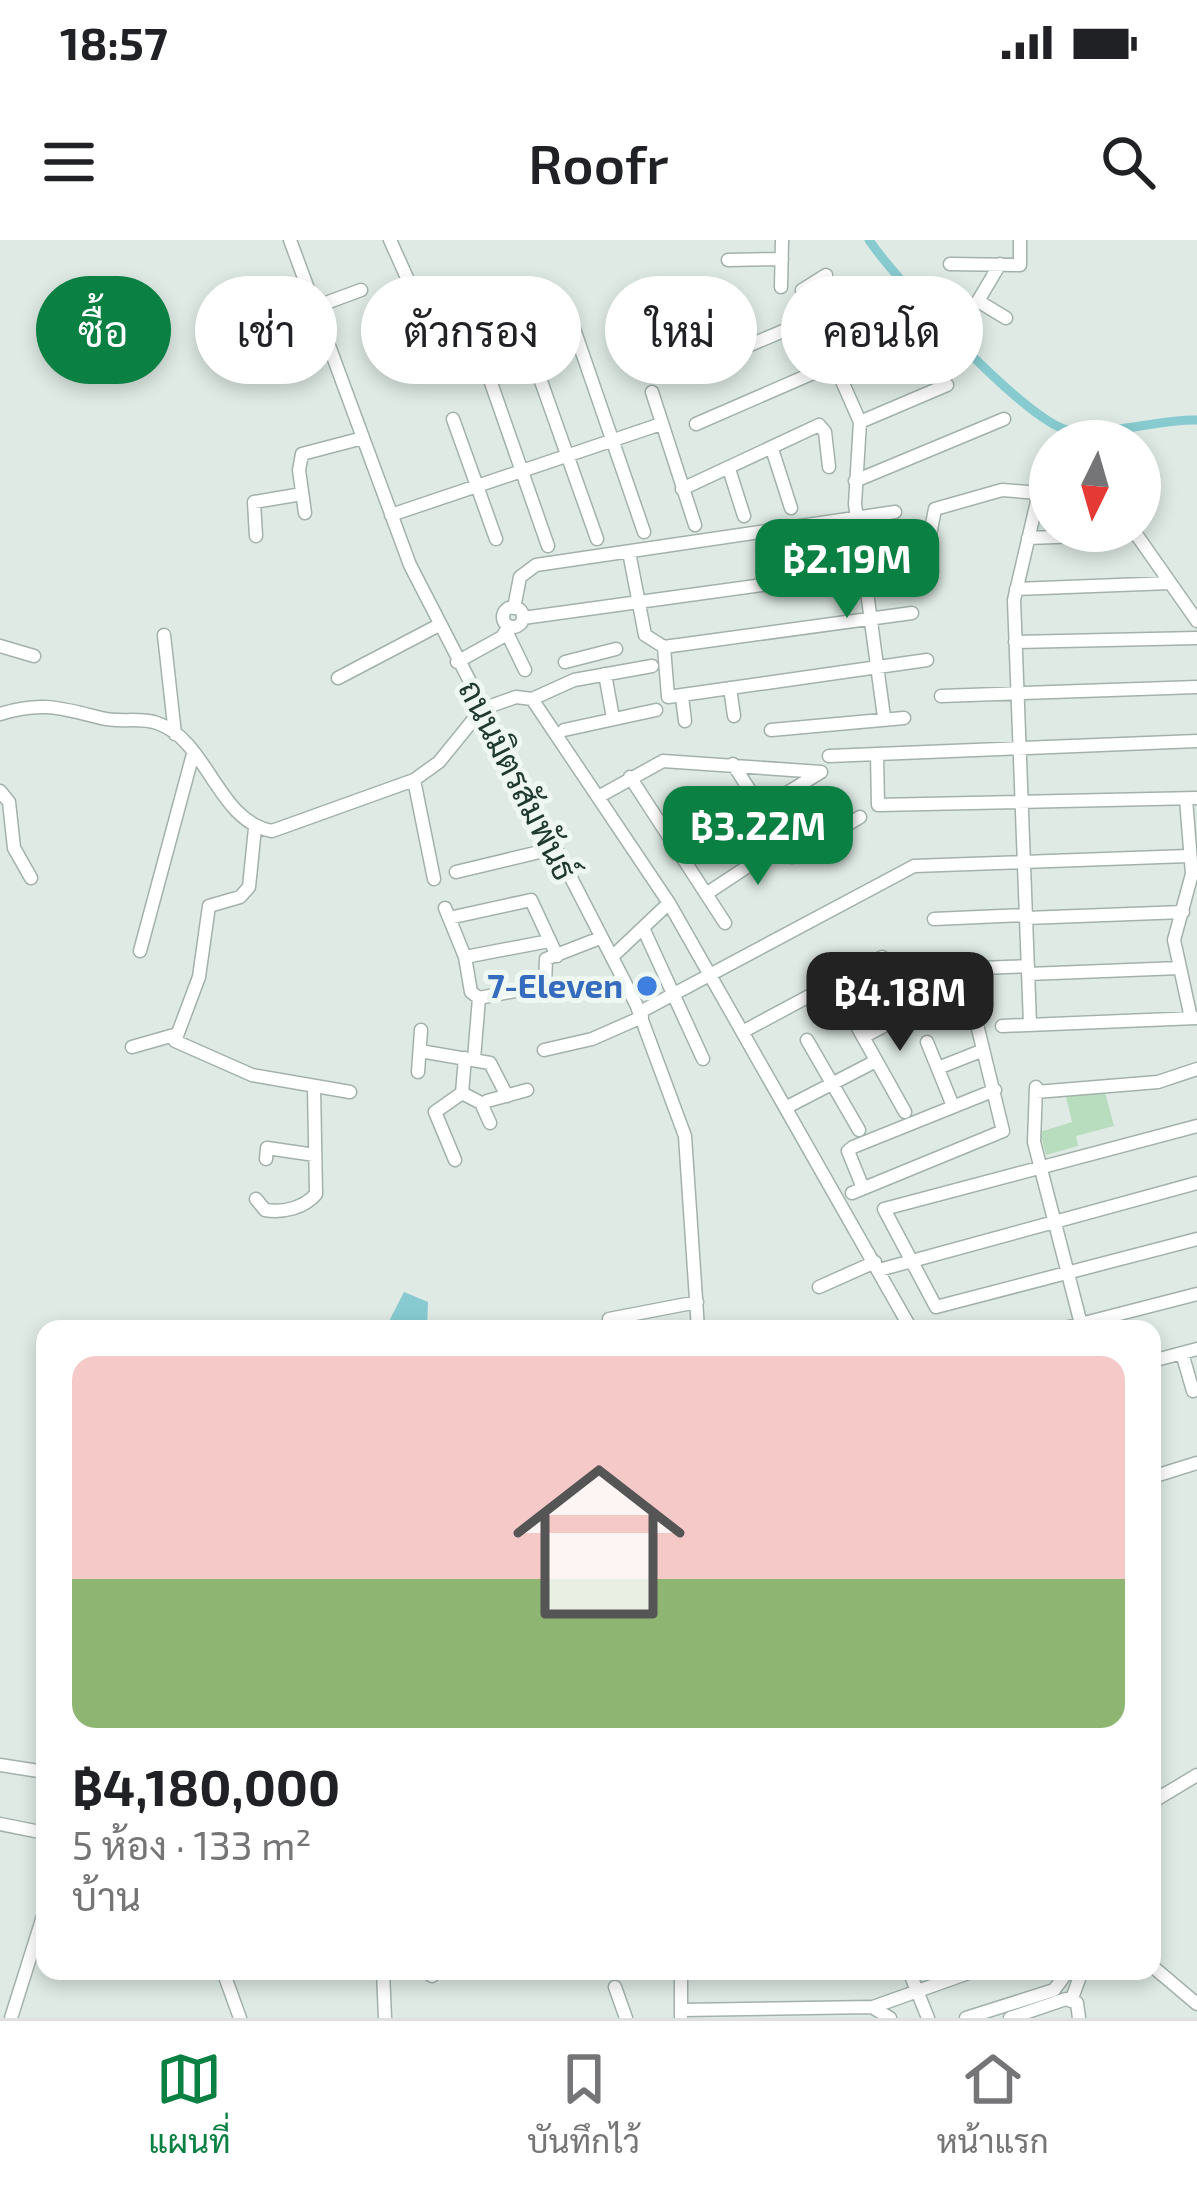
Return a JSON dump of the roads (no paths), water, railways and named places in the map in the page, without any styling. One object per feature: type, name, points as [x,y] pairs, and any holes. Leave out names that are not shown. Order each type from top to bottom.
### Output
[{"type":"street","name":"ถนนมิตรสัมพันธ์","points":[[290,240],[303,276]]},
{"type":"street","points":[[390,240],[406,276]]},
{"type":"street","points":[[782,240],[782,276]]},
{"type":"street","points":[[950,264],[1020,265],[1020,240]]},
{"type":"street","points":[[728,260],[782,259]]},
{"type":"street","points":[[1000,264],[977,301],[1006,318]]},
{"type":"street","points":[[337,299],[361,290]]},
{"type":"street","points":[[581,351],[644,532]]},
{"type":"street","name":"ถนนมิตรสัมพันธ์","points":[[337,367],[392,518],[439,625],[639,1011],[685,1136],[698,1320]]},
{"type":"street","points":[[493,384],[548,546]]},
{"type":"street","points":[[542,384],[597,539]]},
{"type":"street","points":[[696,424],[802,384]]},
{"type":"street","points":[[843,384],[860,422],[857,519],[884,717]]},
{"type":"street","points":[[860,422],[947,386]]},
{"type":"street","points":[[652,392],[695,525]]},
{"type":"street","points":[[453,418],[496,539]]},
{"type":"street","points":[[856,482],[1004,419]]},
{"type":"street","points":[[392,518],[661,424]]},
{"type":"street","points":[[682,489],[819,425],[825,431],[829,467]]},
{"type":"street","points":[[305,513],[302,454],[363,438]]},
{"type":"street","points":[[772,448],[791,508]]},
{"type":"street","points":[[728,469],[744,516]]},
{"type":"street","points":[[908,572],[928,545],[935,509],[1001,490],[1029,490]]},
{"type":"street","points":[[256,536],[254,502],[302,494]]},
{"type":"street","points":[[456,659],[518,626],[520,577],[529,567],[896,512]]},
{"type":"street","points":[[1028,538],[1136,534],[1197,621]]},
{"type":"street","points":[[1029,535],[1016,589],[1016,642],[1030,1024]]},
{"type":"street","points":[[629,552],[645,634],[664,647],[912,613]]},
{"type":"street","points":[[519,613],[637,604],[893,567]]},
{"type":"street","points":[[1016,589],[1170,584]]},
{"type":"street","points":[[338,677],[439,625]]},
{"type":"street","points":[[507,629],[525,670]]},
{"type":"street","points":[[164,635],[175,734]]},
{"type":"street","points":[[1016,642],[1197,638]]},
{"type":"street","points":[[566,662],[614,642],[621,671]]},
{"type":"street","points":[[0,646],[34,656]]},
{"type":"street","points":[[664,647],[668,697],[927,660]]},
{"type":"street","points":[[0,714],[49,703],[100,718],[159,723],[175,734],[255,827],[285,829],[414,780],[439,762],[482,709],[516,697],[532,699],[605,674],[652,666]]},
{"type":"street","points":[[605,674],[613,718]]},
{"type":"street","points":[[941,696],[1197,687]]},
{"type":"street","points":[[730,688],[734,716]]},
{"type":"street","points":[[682,697],[685,722]]},
{"type":"street","points":[[532,699],[714,973],[905,1320]]},
{"type":"street","points":[[564,730],[656,710]]},
{"type":"street","points":[[771,730],[904,718]]},
{"type":"street","points":[[829,755],[1197,741]]},
{"type":"street","points":[[140,951],[193,754]]},
{"type":"street","points":[[877,754],[878,805],[1191,798],[1188,856],[1195,873],[1174,940],[1194,1018],[1002,1026]]},
{"type":"street","points":[[600,796],[663,761],[821,772],[761,808]]},
{"type":"street","points":[[733,764],[793,857],[860,817]]},
{"type":"street","points":[[630,777],[725,923]]},
{"type":"street","points":[[414,780],[434,879]]},
{"type":"street","points":[[0,791],[9,802],[14,848],[31,878]]},
{"type":"street","points":[[132,1047],[174,1034],[196,988],[208,906],[240,897],[249,887],[255,827]]},
{"type":"street","points":[[706,894],[783,843]]},
{"type":"street","points":[[456,872],[552,849]]},
{"type":"street","points":[[544,1050],[592,1039],[670,993],[914,866],[1188,856]]},
{"type":"street","points":[[556,956],[532,900],[447,913],[465,958],[471,992],[479,998],[544,985],[542,963],[600,938]]},
{"type":"street","points":[[612,957],[669,903]]},
{"type":"street","points":[[934,919],[1184,912]]},
{"type":"street","points":[[643,928],[704,1059]]},
{"type":"street","points":[[465,958],[549,941]]},
{"type":"street","points":[[743,1030],[882,957]]},
{"type":"street","points":[[957,969],[1180,968]]},
{"type":"street","points":[[454,1160],[435,1112],[462,1093],[479,998]]},
{"type":"street","points":[[863,1037],[938,998]]},
{"type":"street","points":[[848,1151],[857,1190],[1000,1135],[995,1090],[972,1004]]},
{"type":"street","points":[[853,1019],[905,1112]]},
{"type":"street","points":[[418,1072],[421,1030]]},
{"type":"street","points":[[174,1034],[181,1047],[225,1065],[350,1092]]},
{"type":"street","points":[[807,1040],[859,1130]]},
{"type":"street","points":[[927,1042],[953,1106]]},
{"type":"street","points":[[420,1051],[469,1058],[497,1068],[507,1096]]},
{"type":"street","points":[[938,1068],[981,1051]]},
{"type":"street","points":[[789,1109],[876,1061]]},
{"type":"street","points":[[1080,1320],[1039,1166],[1036,1089],[1158,1082],[1197,1070]]},
{"type":"street","points":[[256,1199],[270,1211],[306,1204],[316,1194],[314,1087]]},
{"type":"street","points":[[487,1101],[526,1090]]},
{"type":"street","points":[[819,1163],[995,1090]]},
{"type":"street","points":[[462,1093],[482,1103],[490,1123]]},
{"type":"street","points":[[1197,1126],[884,1209],[936,1307],[1197,1239]]},
{"type":"street","points":[[266,1159],[267,1148],[316,1155]]},
{"type":"street","points":[[819,1287],[910,1258],[1197,1183]]},
{"type":"street","points":[[1096,1320],[1197,1294]]},
{"type":"street","points":[[609,1320],[697,1302]]},
{"type":"street","points":[[1190,1351],[1193,1391]]},
{"type":"street","points":[[1161,1474],[1197,1463]]},
{"type":"street","points":[[0,1765],[36,1771]]},
{"type":"street","points":[[1161,1797],[1197,1775]]},
{"type":"street","points":[[0,1824],[36,1831]]},
{"type":"street","points":[[11,2018],[36,1939]]},
{"type":"street","points":[[1161,1974],[1197,2004]]},
{"type":"street","points":[[226,1980],[240,2018]]},
{"type":"street","points":[[383,1980],[385,2018]]},
{"type":"street","points":[[682,1980],[681,2014],[872,2007],[951,1980]]},
{"type":"street","points":[[912,1980],[928,2018]]},
{"type":"street","points":[[966,2018],[1054,1990],[1061,1980]]},
{"type":"street","points":[[1071,2001],[1079,1980]]},
{"type":"street","points":[[615,1988],[626,2018]]},
{"type":"street","points":[[1010,2018],[1071,2001],[1077,2002],[1079,2018]]},
{"type":"street","points":[[872,2007],[890,2018]]},
{"type":"water","points":[[404,1292],[428,1302],[427,1320],[390,1320]]},
{"type":"waterway","points":[[869,240],[963,347],[1049,421],[1083,432],[1197,420]]},
{"type":"place","name":"7-Eleven","points":[[647,986]]}]
